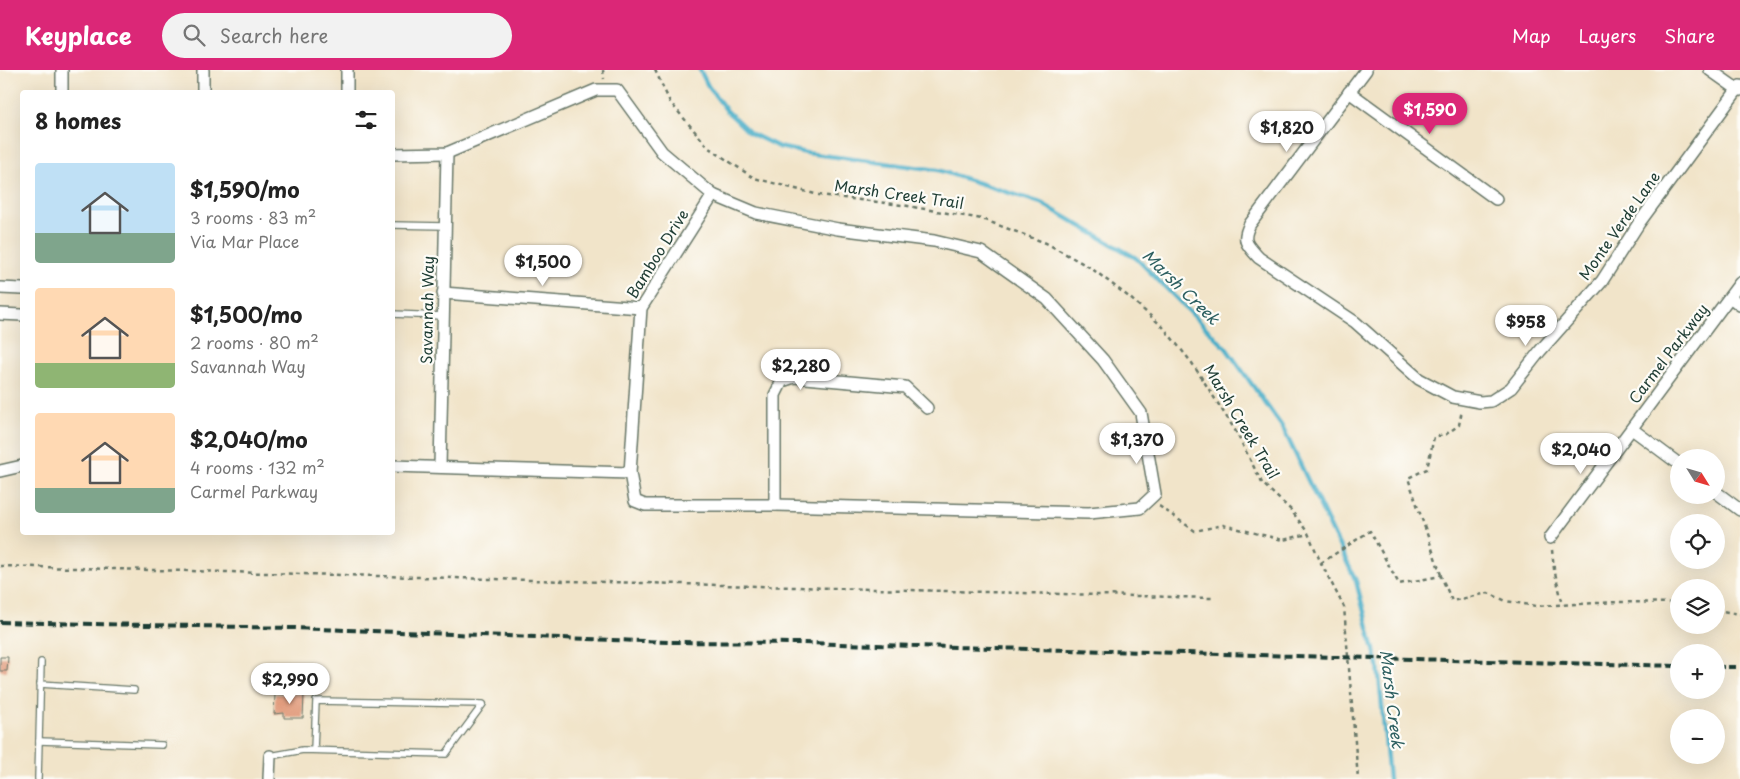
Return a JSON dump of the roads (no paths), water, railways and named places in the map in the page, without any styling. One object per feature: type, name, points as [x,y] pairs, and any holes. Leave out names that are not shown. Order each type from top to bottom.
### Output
[{"type":"street","points":[[62,70],[62,90]]},
{"type":"street","points":[[203,70],[203,90]]},
{"type":"street","points":[[347,70],[347,90]]},
{"type":"street","points":[[1366,70],[1349,92],[1496,199]]},
{"type":"street","points":[[1710,70],[1739,90]]},
{"type":"street","points":[[395,154],[447,153],[596,90],[616,90],[662,152],[713,195],[756,213],[838,229],[934,241],[981,252],[1047,299],[1103,360],[1141,413],[1155,494],[1140,508],[1089,513],[774,505],[775,395],[782,381],[794,377],[905,387],[926,408]]},
{"type":"street","name":"Monte Verde Lane","points":[[1349,92],[1250,224],[1245,234],[1247,246],[1259,258],[1355,322],[1419,379],[1453,397],[1480,402],[1491,400],[1511,388],[1540,351],[1602,281],[1639,224],[1739,90]]},
{"type":"street","name":"Savannah Way","points":[[440,467],[447,153]]},
{"type":"street","name":"Bamboo Drive","points":[[713,195],[641,308],[630,473],[635,501],[645,504],[774,505]]},
{"type":"street","name":"Carmel Parkway","points":[[1550,538],[1740,283]]},
{"type":"street","points":[[0,288],[20,289]]},
{"type":"street","points":[[443,293],[641,308]]},
{"type":"street","points":[[1730,298],[1740,305]]},
{"type":"street","points":[[0,314],[20,315]]},
{"type":"street","points":[[1632,428],[1670,457]]},
{"type":"street","points":[[0,471],[20,466]]},
{"type":"street","points":[[395,466],[630,473]]},
{"type":"street","points":[[1725,499],[1740,510]]},
{"type":"street","points":[[269,779],[270,756]]},
{"type":"lane","points":[[395,225],[445,226]]},
{"type":"lane","points":[[395,314],[443,316]]},
{"type":"lane","points":[[38,779],[41,662]]},
{"type":"lane","points":[[40,684],[134,690]]},
{"type":"lane","points":[[270,756],[303,750],[446,754],[483,704],[316,701],[314,750]]},
{"type":"lane","points":[[39,741],[162,745]]},
{"type":"waterway","name":"Marsh Creek","points":[[700,70],[708,86],[727,111],[750,133],[779,147],[806,153],[938,170],[1041,203],[1136,258],[1226,348],[1283,428],[1356,581],[1378,665],[1389,779]]},
{"type":"railway","points":[[0,622],[293,628],[668,642],[802,643],[1670,666]]},
{"type":"railway","points":[[1725,667],[1740,667]]}]
